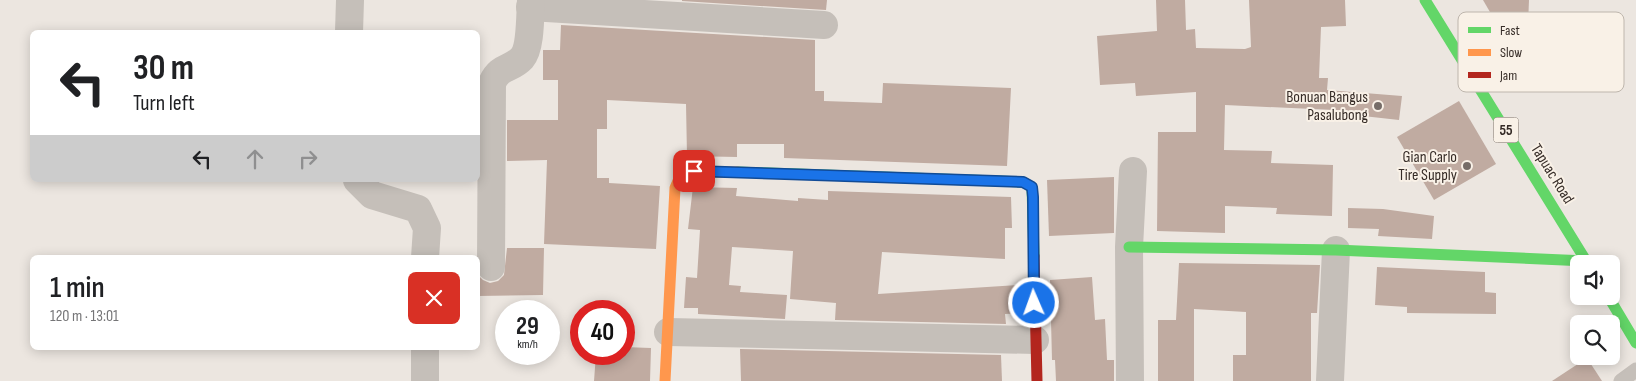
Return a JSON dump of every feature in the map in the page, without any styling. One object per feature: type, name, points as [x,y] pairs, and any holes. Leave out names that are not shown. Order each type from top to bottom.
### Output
[{"type":"street","points":[[349,30],[350,0]]},
{"type":"street","name":"Tapuac Road","points":[[1425,0],[1458,53]]},
{"type":"street","points":[[491,267],[492,83],[500,70],[518,62],[526,51],[531,4],[824,25]]},
{"type":"street","name":"Tapuac Road","points":[[1482,92],[1583,255]]},
{"type":"street","points":[[665,381],[675,188],[682,172],[694,171],[1023,182],[1032,187],[1032,247],[1037,381]]},
{"type":"street","points":[[1130,381],[1129,247],[1133,171]]},
{"type":"street","points":[[359,182],[372,195],[418,209],[427,228],[425,255]]},
{"type":"street","points":[[1129,247],[1336,250],[1570,261]]},
{"type":"street","points":[[1330,381],[1336,250]]},
{"type":"street","points":[[1613,305],[1636,343]]},
{"type":"street","points":[[668,332],[1035,340]]},
{"type":"street","points":[[424,350],[425,381]]},
{"type":"lane","points":[[1621,381],[1636,370]]},
{"type":"building","points":[[682,0],[827,0],[826,10]]},
{"type":"building","points":[[1156,0],[1185,0],[1186,30],[1195,29],[1196,48],[1245,49],[1251,47],[1249,0],[1345,0],[1346,26],[1321,27],[1319,78],[1328,78],[1327,90],[1402,96],[1399,120],[1354,115],[1355,111],[1225,105],[1224,150],[1272,151],[1271,163],[1333,165],[1332,216],[1276,214],[1277,208],[1225,206],[1225,233],[1157,231],[1158,132],[1196,132],[1196,92],[1136,96],[1135,83],[1100,85],[1097,36],[1157,31]]},
{"type":"building","points":[[1483,0],[1529,0],[1529,12],[1490,12]]},
{"type":"building","points":[[561,25],[815,40],[815,91],[824,91],[824,101],[882,103],[883,83],[1011,88],[1007,166],[784,158],[784,144],[737,144],[737,157],[687,156],[686,104],[607,100],[607,129],[597,129],[597,178],[609,178],[609,183],[660,186],[656,249],[544,244],[547,160],[507,161],[507,120],[558,120],[558,80],[543,80],[543,50],[560,50]]},
{"type":"building","points":[[1459,101],[1496,164],[1434,200],[1397,137]]},
{"type":"building","points":[[1114,177],[1114,233],[1049,236],[1047,180]]},
{"type":"building","points":[[693,187],[737,188],[736,196],[798,201],[798,198],[828,200],[828,191],[1011,197],[1012,228],[1005,228],[1005,259],[882,252],[878,294],[1019,285],[1020,313],[1005,314],[1006,324],[835,320],[836,303],[790,299],[793,251],[732,247],[729,285],[741,286],[740,292],[787,295],[785,319],[698,314],[698,308],[684,308],[686,277],[697,278],[700,230],[688,229]]},
{"type":"building","points":[[1348,208],[1383,209],[1434,216],[1432,239],[1378,236],[1379,229],[1348,228]]},
{"type":"building","points":[[507,248],[544,248],[543,295],[480,296],[480,277],[490,283],[498,281],[504,275]]},
{"type":"building","points":[[1179,263],[1320,265],[1317,313],[1311,313],[1311,381],[1233,381],[1233,355],[1246,355],[1246,312],[1194,309],[1194,381],[1158,381],[1158,320],[1176,320]]},
{"type":"building","points":[[1377,267],[1485,272],[1485,292],[1496,293],[1496,314],[1407,313],[1407,307],[1375,305]]},
{"type":"building","points":[[1092,277],[1095,320],[1105,319],[1107,360],[1114,360],[1114,381],[1056,381],[1055,360],[1052,360],[1050,280]]},
{"type":"building","points":[[635,347],[651,348],[650,381],[594,381],[595,365],[635,365]]},
{"type":"building","points":[[740,349],[1001,355],[1002,381],[741,381]]},
{"type":"building","points":[[1576,365],[1592,365],[1602,381],[1552,381]]},
{"type":"traffic: fast","points":[[1425,0],[1458,53]]},
{"type":"traffic: fast","points":[[1482,92],[1582,255]]},
{"type":"traffic: fast","points":[[738,172],[1023,182],[1032,187],[1034,256]]},
{"type":"traffic: fast","points":[[1129,247],[1336,250],[1570,260]]},
{"type":"traffic: fast","points":[[1613,305],[1636,343]]},
{"type":"traffic: slow","points":[[665,381],[675,188],[682,172],[738,172]]},
{"type":"traffic: jam","points":[[1034,256],[1037,381]]},
{"type":"place","name":"Bonuan Bangus Pasalubong","points":[[1378,106]]},
{"type":"place","name":"Gian Carlo Tire Supply","points":[[1467,166]]},
{"type":"route","points":[[694,171],[744,174],[1012,180],[1023,182],[1032,187],[1033,197],[1034,303]]}]
